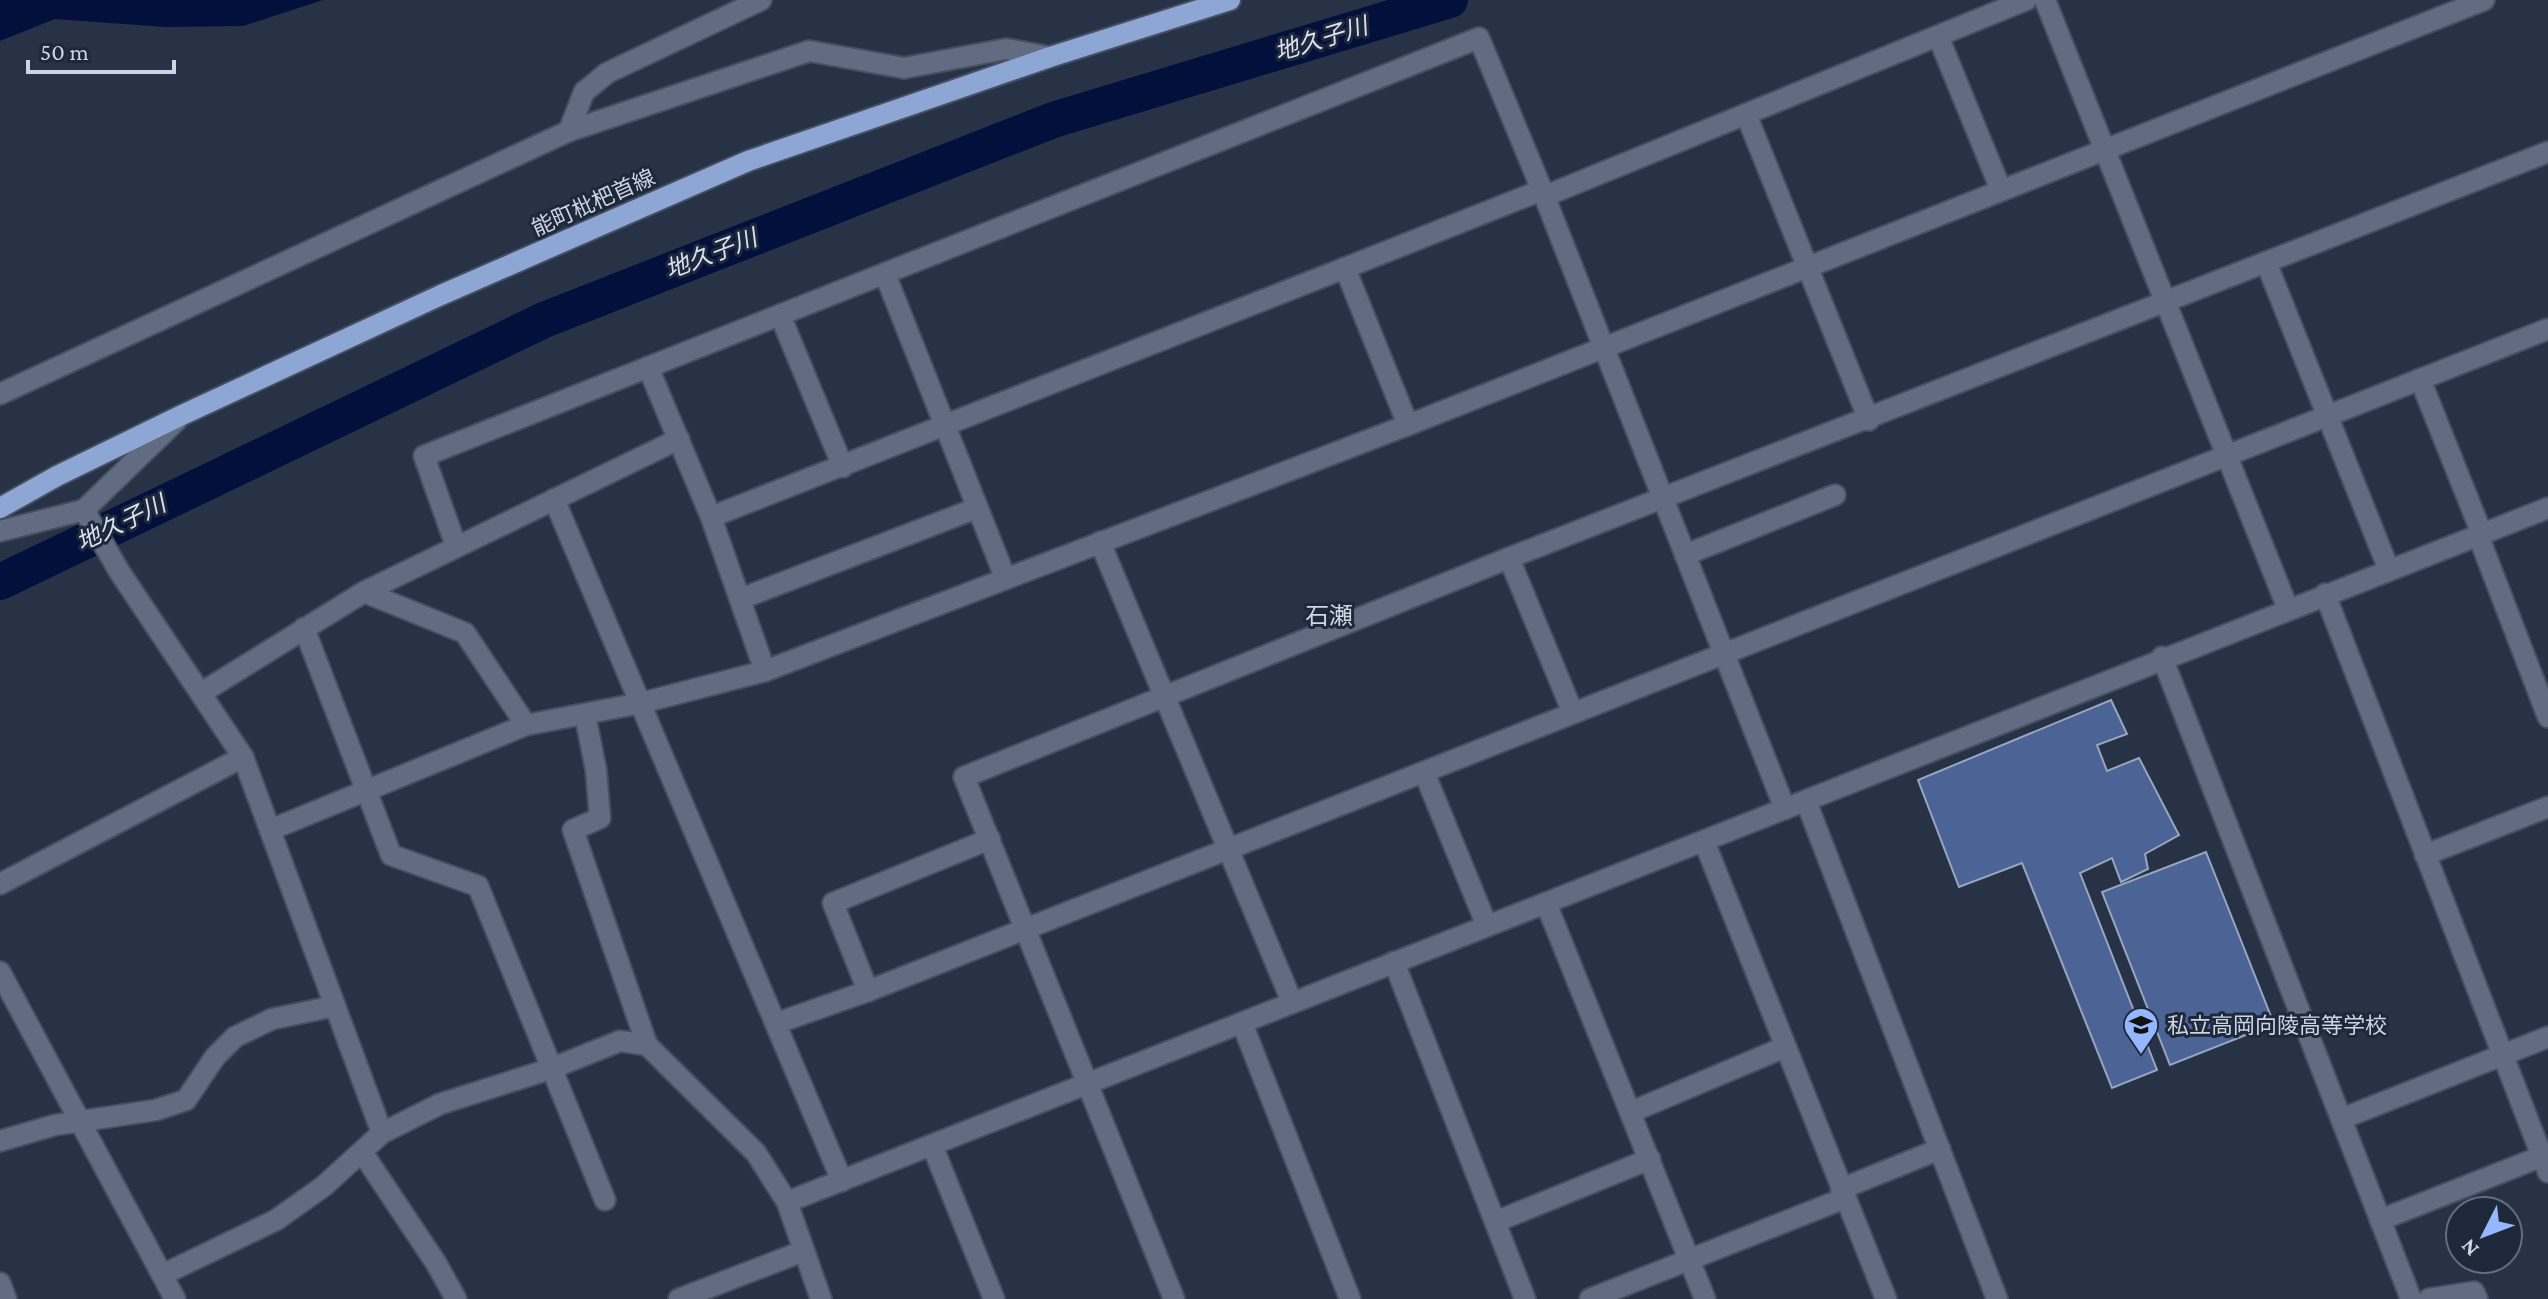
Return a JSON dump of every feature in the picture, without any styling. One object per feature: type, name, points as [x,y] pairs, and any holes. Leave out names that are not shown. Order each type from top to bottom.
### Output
[{"type":"main road","name":"能町枇杷首線","points":[[0,508],[57,476],[182,415],[441,295],[748,161],[1050,57],[1230,0]]},
{"type":"street","points":[[569,131],[584,92],[607,73],[761,0]]},
{"type":"street","points":[[711,517],[1746,114],[2026,0]]},
{"type":"street","points":[[2045,0],[2288,609]]},
{"type":"street","points":[[270,830],[526,725],[641,703],[765,671],[1408,425],[2484,0]]},
{"type":"street","points":[[1938,36],[2001,190]]},
{"type":"street","points":[[456,546],[424,456],[1479,38],[1544,193],[1602,348],[1785,809]]},
{"type":"street","points":[[0,394],[569,131],[809,51],[904,68],[1006,49],[1050,57]]},
{"type":"street","points":[[1746,114],[1869,420]]},
{"type":"street","points":[[1174,1299],[964,777],[1509,558],[1869,420],[2548,152]]},
{"type":"street","points":[[2266,262],[2389,570]]},
{"type":"street","points":[[1345,268],[1408,425]]},
{"type":"street","points":[[885,274],[1005,577]]},
{"type":"street","points":[[780,315],[843,467]]},
{"type":"street","points":[[777,1023],[868,991],[2548,329]]},
{"type":"street","points":[[648,367],[711,517],[765,671]]},
{"type":"street","points":[[2420,379],[2548,717]]},
{"type":"street","points":[[0,531],[84,510],[182,415]]},
{"type":"street","points":[[201,693],[364,592],[679,439]]},
{"type":"street","points":[[1685,555],[1835,495]]},
{"type":"street","points":[[554,499],[842,1181]]},
{"type":"street","points":[[740,599],[977,508]]},
{"type":"street","points":[[787,1202],[1806,801],[2162,657],[2548,508]]},
{"type":"street","points":[[84,510],[119,571],[243,757],[382,1133]]},
{"type":"street","points":[[1100,542],[1292,1002]]},
{"type":"street","points":[[1509,558],[1573,713]]},
{"type":"street","points":[[364,592],[465,633],[526,725]]},
{"type":"street","points":[[2325,594],[2546,1161],[2380,1220]]},
{"type":"street","points":[[304,628],[391,855],[478,886],[605,1200]]},
{"type":"street","points":[[2162,657],[2411,1299]]},
{"type":"street","points":[[585,715],[596,770],[600,818],[573,830],[647,1045],[756,1153],[787,1202],[801,1252],[821,1299]]},
{"type":"street","points":[[0,884],[243,757]]},
{"type":"street","points":[[1424,772],[1487,926]]},
{"type":"street","points":[[1806,801],[1997,1299]]},
{"type":"street","points":[[2425,855],[2548,807]]},
{"type":"street","points":[[868,991],[833,903],[990,839]]},
{"type":"street","points":[[1704,841],[1886,1299]]},
{"type":"street","points":[[1546,903],[1705,1299]]},
{"type":"street","points":[[1394,962],[1525,1299]]},
{"type":"street","points":[[0,972],[175,1299]]},
{"type":"street","points":[[0,1141],[81,1121],[156,1110],[186,1100],[215,1057],[235,1037],[272,1019],[335,1006]]},
{"type":"street","points":[[1242,1023],[1350,1299]]},
{"type":"street","points":[[2341,1119],[2548,1037]]},
{"type":"street","points":[[164,1274],[276,1220],[324,1186],[382,1133],[440,1104],[550,1069],[620,1041],[647,1045]]},
{"type":"street","points":[[1631,1112],[1785,1047]]},
{"type":"street","points":[[932,1145],[994,1299]]},
{"type":"street","points":[[1590,1299],[1690,1261],[1940,1149]]},
{"type":"street","points":[[362,1152],[436,1263],[456,1299]]},
{"type":"street","points":[[1495,1222],[1650,1159]]},
{"type":"street","points":[[691,1297],[801,1252]]},
{"type":"street","points":[[0,1283],[6,1299]]},
{"type":"street","points":[[2429,1299],[2474,1292],[2477,1299]]},
{"type":"water","points":[[0,0],[323,0],[243,26],[165,27],[55,19],[0,41]]},
{"type":"building","points":[[2111,700],[2127,734],[2097,745],[2107,771],[2139,758],[2179,835],[2145,854],[2148,869],[2121,882],[2112,858],[2080,873],[2157,1070],[2112,1088],[2022,863],[1959,887],[1918,780]]},
{"type":"building","points":[[2206,852],[2274,1024],[2170,1065],[2102,892]]},
{"type":"waterway","name":"地久子川","points":[[0,582],[544,320],[1053,120],[1450,0]]},
{"type":"place","name":"私立高岡向陵高等学校","points":[[2141,1056]]},
{"type":"district","name":"石瀬","points":[[1329,616]]}]
